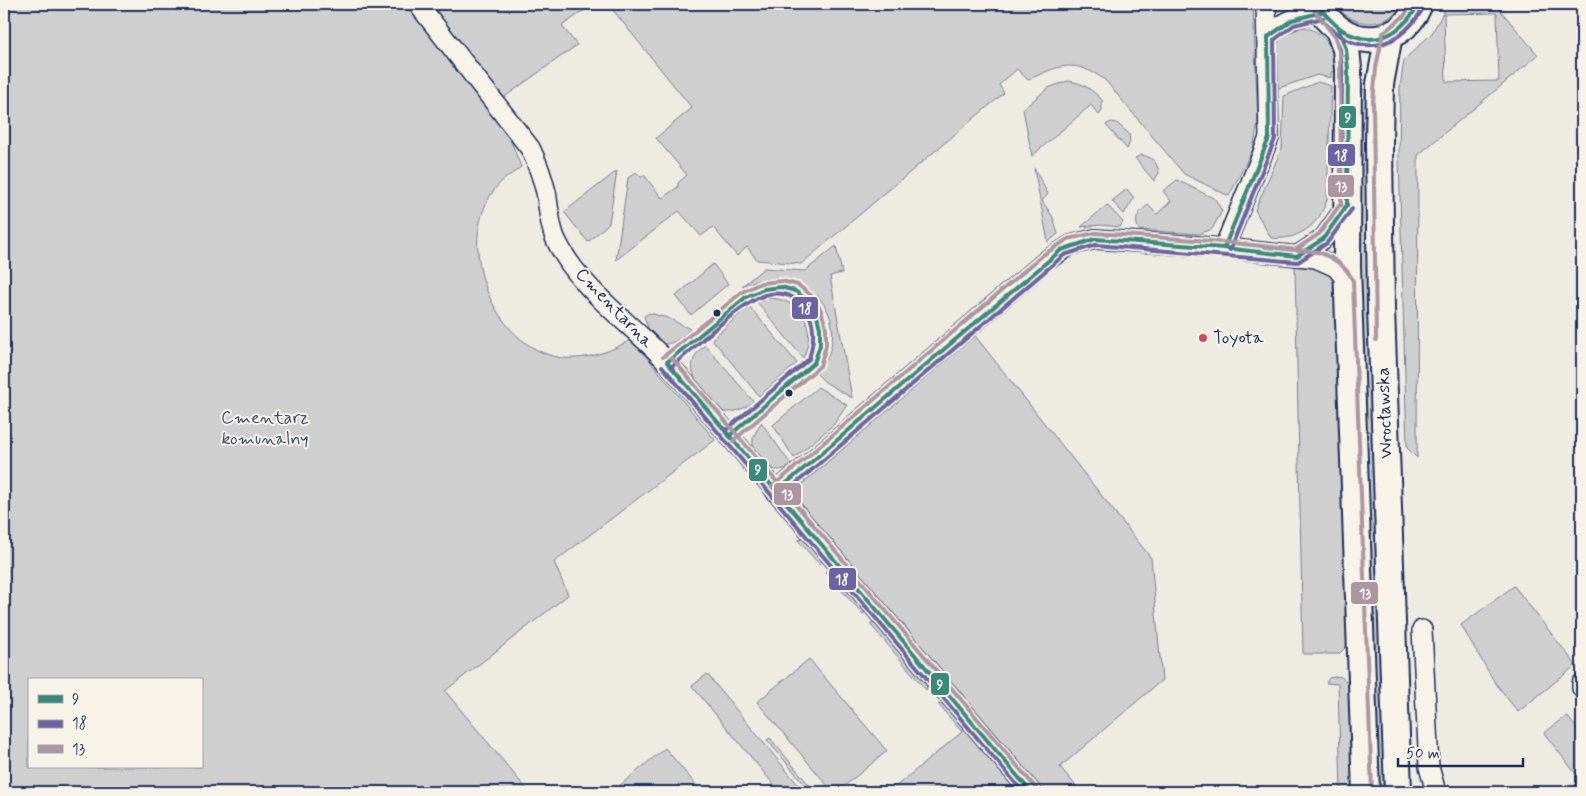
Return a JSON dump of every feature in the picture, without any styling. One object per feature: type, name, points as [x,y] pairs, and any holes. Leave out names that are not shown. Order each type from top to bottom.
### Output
[{"type":"main road","points":[[1326,15],[1348,35],[1369,39],[1389,35],[1409,20],[1419,4]]},
{"type":"main road","name":"Wrocławska","points":[[1326,15],[1346,49],[1348,69],[1347,281],[1366,792]]},
{"type":"main road","name":"Wrocławska","points":[[1389,35],[1380,84],[1381,309],[1398,792]]},
{"type":"street","name":"Cmentarna","points":[[418,4],[530,148],[542,174],[554,233],[564,254],[607,306],[643,337],[667,362],[1031,792]]},
{"type":"street","points":[[1224,248],[1269,138],[1266,4]]},
{"type":"street","points":[[1268,37],[1280,24],[1305,14],[1326,15]]},
{"type":"street","points":[[1297,256],[1323,239],[1347,205]]},
{"type":"street","points":[[776,492],[1061,250],[1071,245],[1095,240],[1224,248],[1297,256],[1326,261],[1336,267],[1347,281]]},
{"type":"street","points":[[1422,630],[1430,767],[1436,792]]},
{"type":"green space","name":"Cmentarz komunalny","points":[[4,4],[593,4],[562,26],[577,45],[496,103],[521,167],[502,181],[487,202],[479,226],[478,252],[483,278],[493,304],[508,326],[527,344],[549,355],[582,358],[603,353],[632,339],[715,440],[554,562],[568,595],[445,691],[529,792],[4,792]]},
{"type":"green space","points":[[608,4],[1253,4],[1258,122],[1253,149],[1229,196],[1184,174],[1105,80],[1094,73],[1075,66],[1066,66],[1028,80],[1017,69],[999,85],[1004,93],[801,264],[757,260],[747,247],[737,256],[713,227],[701,236],[679,211],[616,260],[628,178],[636,172],[641,177],[644,175],[662,198],[678,187],[678,183],[687,175],[656,138],[692,108]]},
{"type":"green space","points":[[1272,4],[1301,4],[1302,7],[1274,17]]},
{"type":"green space","points":[[1335,4],[1402,4],[1388,18],[1379,22],[1369,23],[1350,18]]},
{"type":"green space","points":[[1448,4],[1495,4],[1538,55],[1418,155],[1417,458],[1407,448],[1399,157],[1400,88],[1404,60],[1432,33]],"holes":[[[1497,13],[1499,81],[1446,82],[1444,14]]]},
{"type":"green space","points":[[1301,27],[1316,32],[1327,42],[1339,71],[1331,72],[1331,78],[1317,75],[1276,89],[1275,50],[1283,36]]},
{"type":"green space","points":[[1068,81],[1087,87],[1102,100],[1102,111],[1099,115],[1091,105],[1032,156],[1023,109],[1048,88]]},
{"type":"green space","points":[[1318,82],[1331,86],[1327,199],[1324,208],[1313,224],[1299,234],[1290,237],[1271,238],[1255,210],[1282,148],[1284,96]]},
{"type":"green space","points":[[1360,89],[1371,90],[1385,792],[1377,792],[1359,246]]},
{"type":"green space","points":[[1111,122],[1117,123],[1129,134],[1130,142],[1127,149],[1106,125]]},
{"type":"green space","points":[[1141,155],[1149,157],[1157,166],[1159,173],[1154,181],[1135,158]]},
{"type":"green space","points":[[1034,168],[1048,194],[1042,201],[1053,217],[1058,234],[1048,242]]},
{"type":"green space","points":[[617,171],[609,223],[588,242],[564,212]]},
{"type":"green space","points":[[1177,180],[1215,199],[1222,211],[1212,229],[1199,234],[1139,230],[1137,219],[1140,213],[1148,205],[1157,214],[1171,201],[1163,191]]},
{"type":"green space","points":[[1127,189],[1134,198],[1124,214],[1112,201]]},
{"type":"green space","points":[[1107,205],[1123,222],[1120,227],[1101,225],[1081,227]]},
{"type":"green space","points":[[836,246],[842,273],[830,276],[852,398],[825,382],[817,374],[829,353],[833,333],[829,314],[819,298],[805,286],[786,279],[765,279],[742,286],[764,268],[805,271]]},
{"type":"green space","points":[[713,264],[728,284],[691,315],[676,296]]},
{"type":"green space","points":[[1295,266],[1327,269],[1338,284],[1347,646],[1339,654],[1303,654]]},
{"type":"green space","points":[[767,298],[779,299],[790,303],[804,317],[809,336],[803,358],[757,302]]},
{"type":"green space","points":[[749,306],[797,363],[759,396],[712,339]]},
{"type":"green space","points":[[649,313],[668,318],[690,329],[673,342],[658,344],[653,342],[644,316]]},
{"type":"green space","points":[[968,327],[1151,558],[1162,680],[1060,767],[1081,792],[889,792],[962,732],[938,704],[945,705],[776,492]]},
{"type":"green space","points":[[705,345],[754,402],[737,411],[725,412],[718,409],[710,401],[700,388],[693,373],[694,359]]},
{"type":"green space","points":[[818,387],[847,405],[834,424],[794,458],[773,425]]},
{"type":"green space","points":[[761,422],[792,466],[780,470],[771,469],[762,464],[753,455],[753,438]]},
{"type":"green space","points":[[803,539],[822,561],[819,564],[798,540]]},
{"type":"green space","points":[[829,568],[866,612],[863,614],[825,572]]},
{"type":"green space","points":[[1514,586],[1576,665],[1518,712],[1494,681],[1461,625]]},
{"type":"green space","points":[[874,621],[926,682],[927,691],[870,624]]},
{"type":"green space","points":[[809,659],[887,751],[837,792],[833,792],[757,702]]},
{"type":"green space","points":[[707,674],[804,792],[780,792],[692,686]]},
{"type":"green space","points":[[1340,676],[1347,682],[1349,691],[1353,792],[1341,792],[1338,684],[1326,683],[1329,678]]},
{"type":"green space","points":[[1567,716],[1582,735],[1582,768],[1576,774],[1544,733]]},
{"type":"green space","points":[[770,738],[815,792],[811,792],[767,740]]},
{"type":"green space","points":[[665,748],[702,792],[612,792]]},
{"type":"transit line","name":"9","points":[[1318,4],[1342,30],[1355,36],[1369,39],[1382,37],[1395,31],[1408,20],[1419,4]]},
{"type":"transit line","name":"13","points":[[1376,340],[1373,102],[1376,68],[1383,33],[1404,16],[1412,4]]},
{"type":"transit line","name":"13","points":[[1266,247],[1295,250],[1319,234],[1341,203],[1340,55],[1335,37],[1312,7]]},
{"type":"transit line","name":"18","points":[[1313,7],[1325,23],[1339,35],[1354,43],[1369,45],[1384,43],[1398,36],[1412,24],[1424,7]]},
{"type":"transit line","name":"9","points":[[1224,248],[1269,138],[1268,37],[1292,20],[1322,12]]},
{"type":"transit line","name":"18","points":[[1230,250],[1275,139],[1274,40],[1294,25],[1323,18]]},
{"type":"transit line","name":"9","points":[[1339,30],[1346,49],[1348,69],[1347,205]]},
{"type":"transit line","name":"18","points":[[1333,32],[1340,50],[1342,69],[1341,205]]},
{"type":"transit line","name":"9","points":[[776,492],[1061,250],[1095,239],[1224,248],[1297,256],[1323,239],[1347,205]]},
{"type":"transit line","name":"18","points":[[780,497],[1064,255],[1096,245],[1298,262],[1327,243],[1352,209]]},
{"type":"transit line","name":"13","points":[[772,487],[1043,255],[1068,239],[1095,233],[1224,242],[1317,252],[1328,256],[1343,266],[1353,281],[1372,792]]},
{"type":"transit line","name":"13","points":[[663,357],[742,292],[761,283],[782,281],[798,285],[812,296],[821,310],[826,327],[826,346],[820,366],[733,441]]},
{"type":"transit line","name":"9","points":[[667,362],[746,297],[764,289],[781,287],[795,291],[807,300],[816,312],[820,328],[820,345],[814,363],[729,436]]},
{"type":"transit line","name":"18","points":[[671,367],[743,307],[765,295],[780,294],[790,296],[803,305],[811,318],[813,332],[809,359],[725,431]]},
{"type":"transit line","name":"13","points":[[672,358],[1036,788]]},
{"type":"transit line","name":"9","points":[[667,362],[1031,792]]},
{"type":"transit line","name":"18","points":[[662,366],[1023,792]]},
{"type":"place","name":"Toyota","points":[[1203,338]]}]
